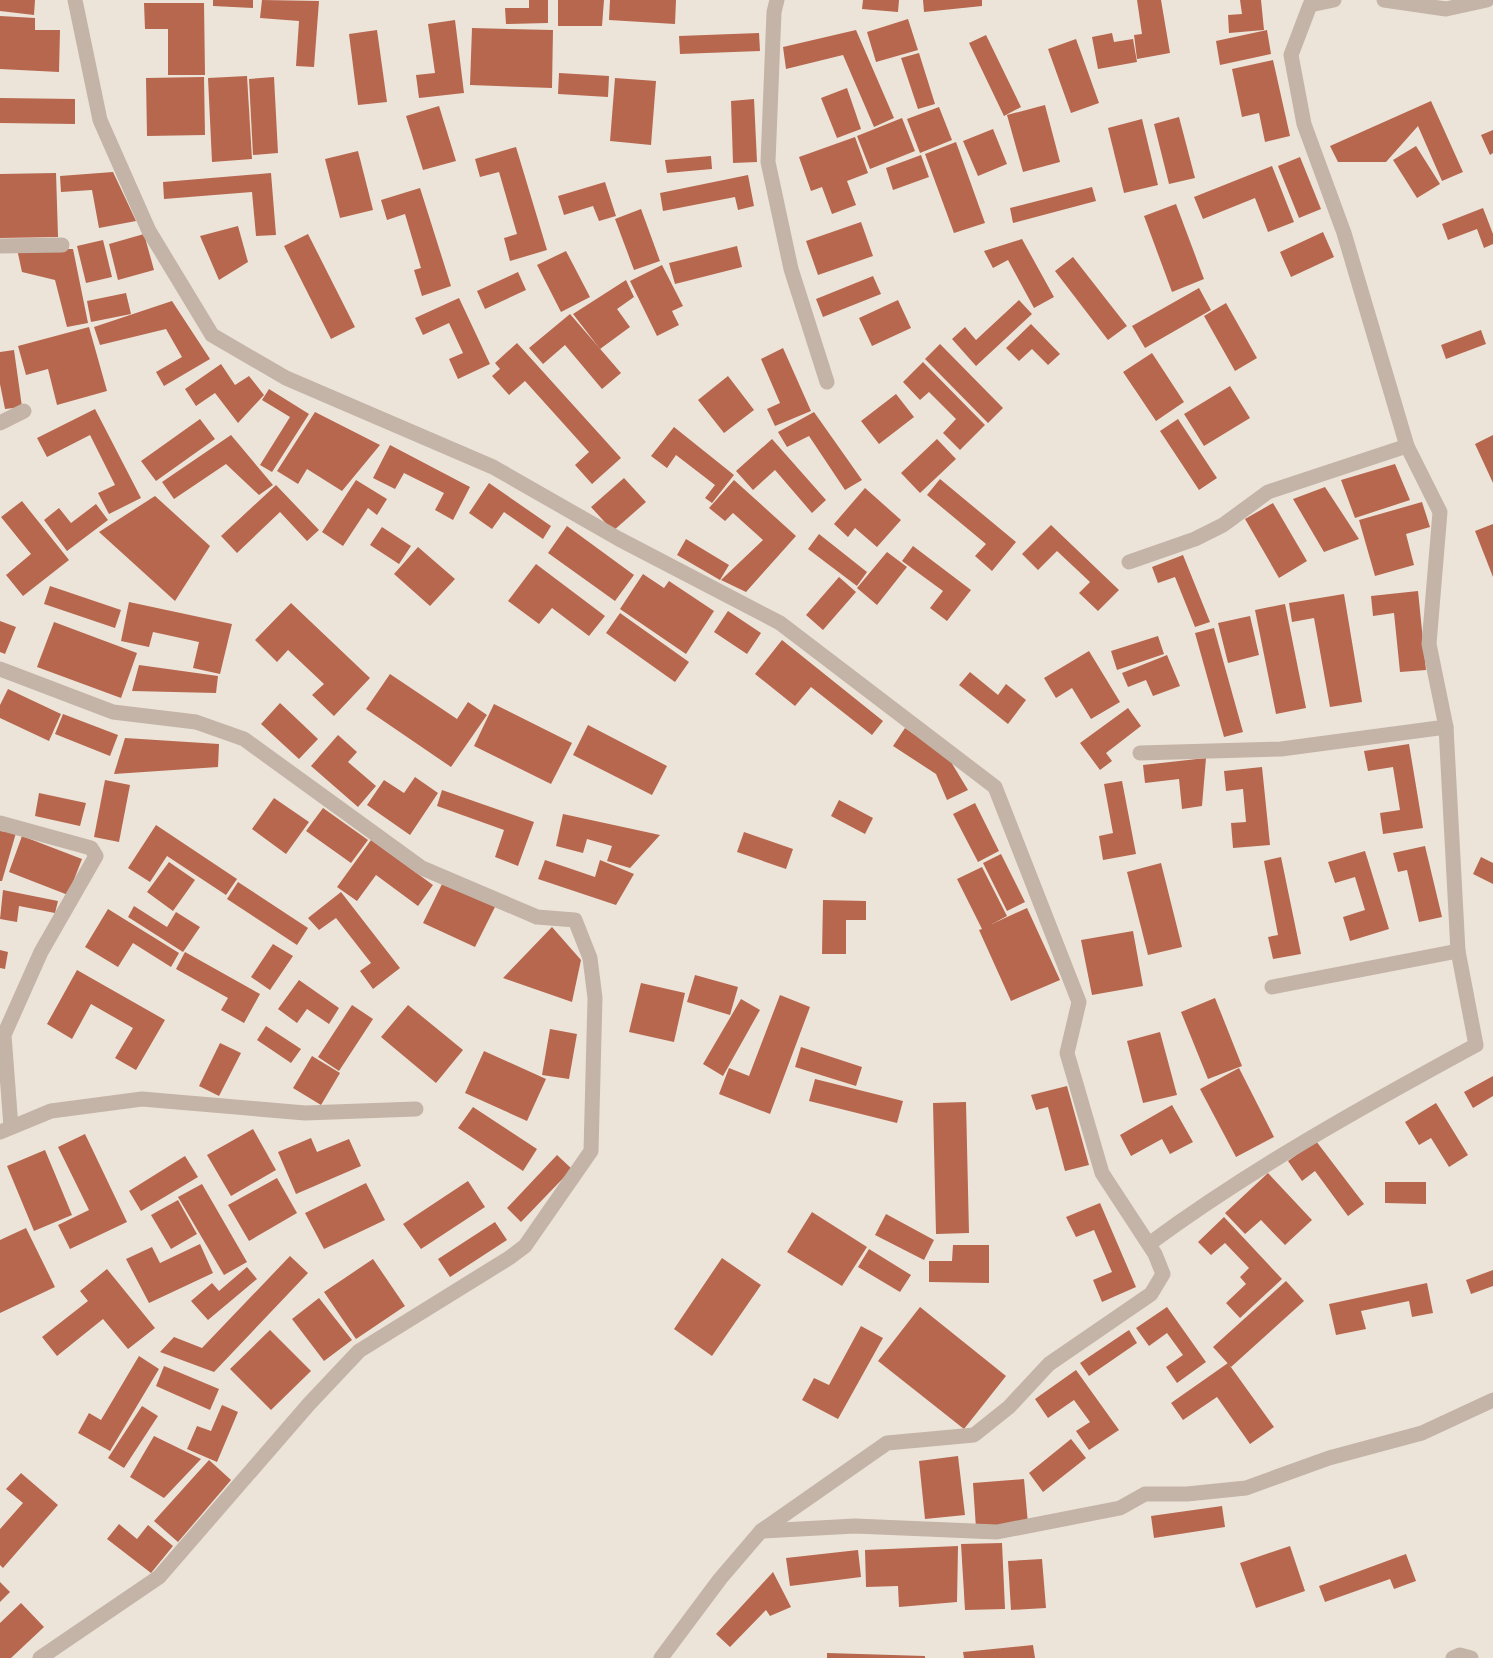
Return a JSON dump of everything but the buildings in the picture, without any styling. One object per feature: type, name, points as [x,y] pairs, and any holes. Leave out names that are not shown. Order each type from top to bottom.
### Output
[{"type":"street","points":[[75,0],[100,120],[149,231],[212,335],[286,378],[493,467],[619,539],[780,623],[995,787],[1079,1002],[1067,1053],[1102,1173],[1149,1244],[1164,1274],[1151,1294],[1049,1364],[1009,1407],[974,1435],[887,1443],[761,1531],[720,1579],[661,1658]]},
{"type":"street","points":[[777,0],[774,12],[768,162],[791,269],[827,382]]},
{"type":"street","points":[[1149,1244],[1204,1203],[1340,1119],[1476,1045],[1458,951],[1446,727],[1429,644],[1440,512],[1407,446],[1344,233],[1304,124],[1291,55],[1310,5],[1334,0]]},
{"type":"street","points":[[1384,0],[1446,9],[1486,0]]},
{"type":"street","points":[[0,246],[62,245]]},
{"type":"street","points":[[0,423],[24,411]]},
{"type":"street","points":[[1129,562],[1214,530],[1268,492],[1407,446]]},
{"type":"street","points":[[0,669],[113,712],[196,722],[244,739],[422,868],[537,917],[574,920],[590,958],[595,998],[591,1151],[525,1246],[359,1351],[309,1404],[159,1577],[40,1658]]},
{"type":"street","points":[[1140,753],[1281,749],[1446,727]]},
{"type":"street","points":[[0,823],[91,848],[96,856],[41,952],[4,1035],[5,1130],[51,1111],[142,1099],[305,1113],[416,1109]]},
{"type":"street","points":[[1272,987],[1458,951]]},
{"type":"street","points":[[761,1531],[855,1526],[997,1532],[1120,1508],[1145,1494],[1187,1494],[1246,1488],[1329,1458],[1422,1433],[1493,1400]]},
{"type":"street","points":[[1453,1658],[1460,1655],[1471,1658]]}]
